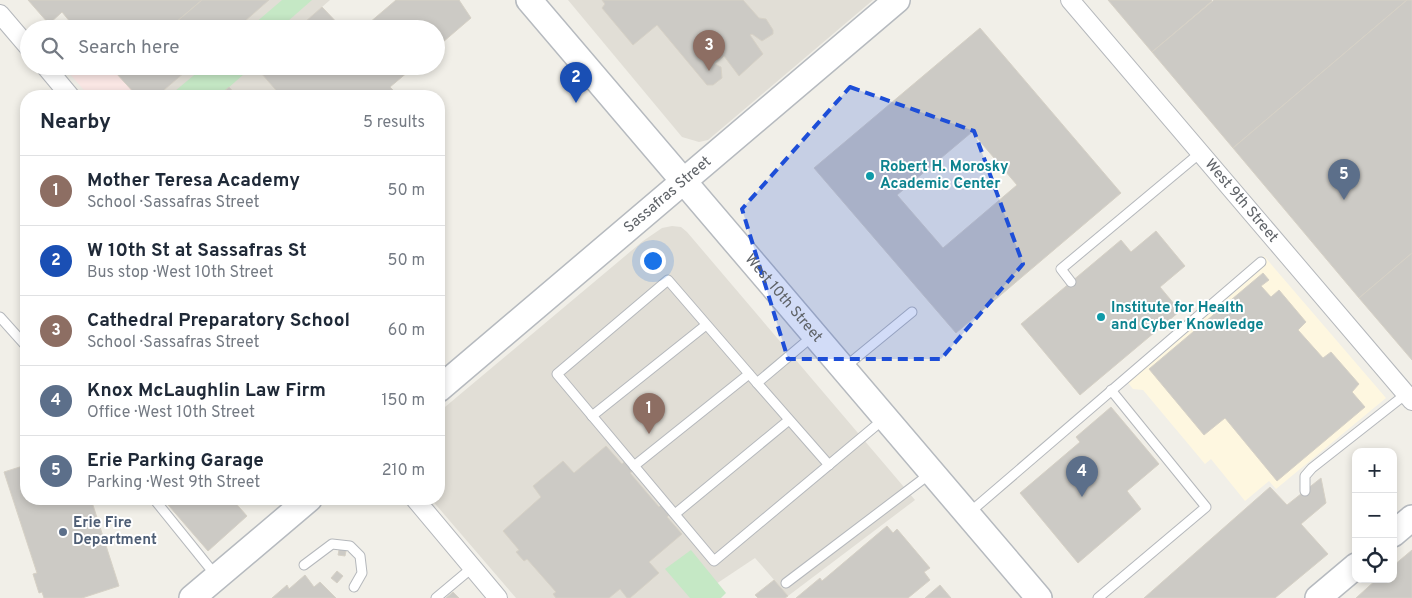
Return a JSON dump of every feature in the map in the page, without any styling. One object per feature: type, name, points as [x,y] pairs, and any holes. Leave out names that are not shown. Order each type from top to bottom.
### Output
[{"type":"street","name":"West 10th Street","points":[[529,0],[1038,598]]},
{"type":"street","name":"Sassafras Street","points":[[445,384],[897,0]]},
{"type":"street","name":"West 9th Street","points":[[1070,0],[1409,398]]},
{"type":"street","points":[[0,14],[20,37]]},
{"type":"street","points":[[52,75],[65,90]]},
{"type":"street","points":[[192,598],[302,505]]},
{"type":"street","points":[[420,505],[498,598]]},
{"type":"street","points":[[1397,531],[1412,518]]},
{"type":"street","points":[[1318,598],[1352,569]]},
{"type":"lane","points":[[1072,282],[1061,269],[1200,153]]},
{"type":"lane","points":[[967,514],[1261,262]]},
{"type":"lane","points":[[828,465],[668,280],[557,374],[714,561],[885,418]]},
{"type":"lane","points":[[843,369],[912,312]]},
{"type":"lane","points":[[0,317],[20,339]]},
{"type":"lane","points":[[592,416],[706,325]]},
{"type":"lane","points":[[757,383],[814,335]]},
{"type":"lane","points":[[634,466],[749,374]]},
{"type":"lane","points":[[1098,598],[1206,507],[1111,390]]},
{"type":"lane","points":[[1305,491],[1305,476],[1312,468],[1409,398]]},
{"type":"lane","points":[[675,514],[789,420]]},
{"type":"lane","points":[[786,584],[931,472]]},
{"type":"lane","points":[[159,505],[217,577]]},
{"type":"lane","points":[[304,565],[332,544],[350,546],[360,556],[362,573],[354,587]]},
{"type":"lane","points":[[436,598],[473,567]]},
{"type":"highlighted area","points":[[850,87],[974,131],[1023,264],[941,359],[788,359],[742,209]]},
{"type":"shaded area","points":[[269,0],[330,0],[307,20],[246,20]]},
{"type":"shaded area","points":[[568,0],[873,0],[708,140],[699,142],[682,137]]},
{"type":"shaded area","points":[[71,75],[182,75],[164,90],[84,90]]},
{"type":"shaded area","points":[[182,75],[263,75],[276,90],[164,90]]},
{"type":"shaded area","points":[[681,227],[687,232],[915,500],[788,596],[755,558],[695,598],[516,598],[436,505],[445,505],[445,407],[643,241],[662,228]]},
{"type":"shaded area","points":[[1264,256],[1386,398],[1276,489],[1269,481],[1245,501],[1211,459],[1205,464],[1143,390],[1133,389],[1125,379]]},
{"type":"green space","points":[[282,0],[312,0],[289,20],[259,20]]},
{"type":"green space","points":[[194,75],[243,75],[226,90],[176,90]]},
{"type":"green space","points":[[691,550],[726,593],[721,598],[690,598],[665,569]]},
{"type":"building","points":[[28,0],[202,0],[179,20],[69,20],[62,12],[53,20],[46,20]]},
{"type":"building","points":[[202,0],[269,0],[246,20],[179,20]]},
{"type":"building","points":[[396,0],[459,0],[471,18],[445,40],[445,20],[373,20]]},
{"type":"building","points":[[602,0],[743,0],[759,18],[766,19],[773,30],[773,34],[762,41],[752,34],[750,35],[763,54],[739,76],[724,56],[715,64],[721,67],[722,78],[713,85],[707,85],[657,25],[633,45],[602,8],[605,4]]},
{"type":"building","points":[[1108,0],[1211,0],[1212,1],[1152,52]]},
{"type":"building","points":[[1214,0],[1407,0],[1233,148],[1152,52]]},
{"type":"building","points":[[1407,0],[1412,0],[1412,253],[1359,298],[1233,148]]},
{"type":"building","points":[[322,7],[334,20],[307,20]]},
{"type":"building","name":"Robert H. Morosky Academic Center","points":[[980,28],[1121,193],[956,333],[814,168]],"holes":[[[972,132],[1017,185],[943,248],[897,195]]]},
{"type":"building","points":[[118,75],[182,75],[164,90],[132,90]]},
{"type":"building","points":[[263,75],[404,75],[390,87],[393,90],[276,90]]},
{"type":"building","name":"Institute for Health and Cyber Knowledge","points":[[1156,231],[1185,266],[1160,287],[1180,311],[1080,395],[1021,324],[1121,240],[1131,252]]},
{"type":"building","points":[[1412,253],[1412,360],[1359,298]]},
{"type":"building","points":[[1263,273],[1269,280],[1261,286],[1271,297],[1279,290],[1306,322],[1298,330],[1323,358],[1331,352],[1359,384],[1352,392],[1365,407],[1277,481],[1225,418],[1204,435],[1149,369]]},
{"type":"building","points":[[1111,407],[1159,464],[1127,491],[1141,509],[1078,563],[1020,493],[1080,442],[1076,437]]},
{"type":"building","points":[[606,446],[622,464],[624,462],[633,471],[630,473],[659,507],[661,505],[669,515],[667,517],[682,534],[649,562],[659,573],[630,598],[627,598],[620,589],[609,598],[556,598],[553,594],[556,592],[527,559],[524,561],[516,552],[519,550],[503,531],[541,497],[533,486],[563,461],[574,473]]},
{"type":"building","points":[[20,467],[20,505],[93,505],[119,586],[82,598],[44,598],[42,592],[39,593],[33,574],[37,573],[4,472]]},
{"type":"building","points":[[1321,478],[1326,503],[1301,524],[1328,554],[1275,598],[1144,598],[1270,487],[1287,505]]},
{"type":"building","points":[[168,505],[237,505],[247,516],[208,551]]},
{"type":"building","points":[[887,526],[893,533],[897,529],[930,568],[924,572],[930,580],[908,598],[796,598],[820,578],[822,581]]},
{"type":"building","points":[[340,545],[347,546],[345,556],[338,555]]},
{"type":"building","points":[[1412,550],[1412,598],[1356,598],[1373,583],[1397,583],[1397,563]]},
{"type":"building","points":[[337,571],[343,576],[337,583],[331,578]]},
{"type":"building","points":[[305,575],[314,587],[320,582],[336,598],[272,598],[287,585],[289,589]]},
{"type":"building","points":[[774,580],[788,596],[785,598],[758,598],[755,595]]},
{"type":"building","points":[[940,585],[951,598],[925,598]]},
{"type":"building","points":[[453,592],[459,598],[446,598]]},
{"type":"place","name":"Cathedral Preparatory School","points":[[709,71]]},
{"type":"place","name":"W 10th St at Sassafras St","points":[[576,103]]},
{"type":"place","name":"Robert H. Morosky Academic Center","points":[[870,176]]},
{"type":"place","name":"Erie Parking Garage","points":[[1344,200]]},
{"type":"place","name":"Institute for Health and Cyber Knowledge","points":[[1101,317]]},
{"type":"place","name":"Mother Teresa Academy","points":[[649,434]]},
{"type":"place","name":"Knox McLaughlin Law Firm","points":[[1082,497]]},
{"type":"place","name":"Erie Fire Department","points":[[63,532]]}]
